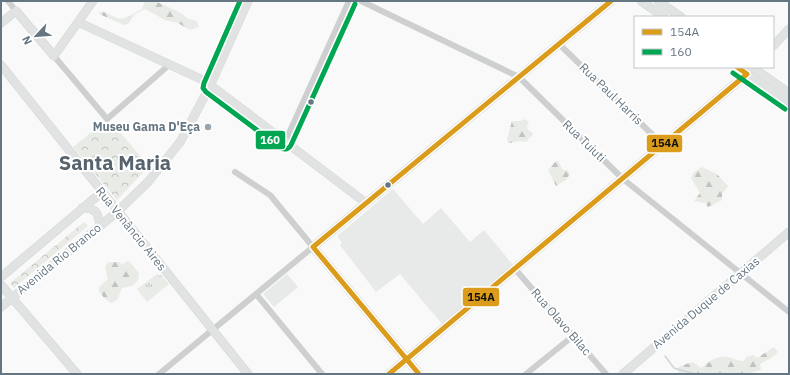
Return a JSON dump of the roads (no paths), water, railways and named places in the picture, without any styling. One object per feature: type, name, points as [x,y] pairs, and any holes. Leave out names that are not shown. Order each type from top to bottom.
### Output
[{"type":"street","points":[[8,1],[107,119],[169,65]]},
{"type":"street","points":[[54,56],[92,1]]},
{"type":"street","name":"Avenida Rio Branco","points":[[1,307],[117,212],[148,182],[180,142],[210,86],[248,1]]},
{"type":"street","points":[[285,142],[349,1]]},
{"type":"street","name":"Rua Tuiuti","points":[[361,1],[519,77],[623,179],[789,312]]},
{"type":"street","points":[[159,374],[611,1]]},
{"type":"street","points":[[641,1],[663,16]]},
{"type":"street","points":[[658,1],[680,16]]},
{"type":"street","points":[[1,23],[16,11]]},
{"type":"street","points":[[78,22],[205,81],[366,203]]},
{"type":"street","points":[[774,45],[789,29]]},
{"type":"street","name":"Rua Paul Harris","points":[[559,44],[663,145]]},
{"type":"street","name":"Rua Venâncio Aires","points":[[1,64],[117,212],[248,374]]},
{"type":"street","points":[[738,68],[789,103]]},
{"type":"street","points":[[389,374],[623,179],[752,68]]},
{"type":"street","points":[[754,68],[789,93]]},
{"type":"street","points":[[235,172],[270,195],[419,374]]},
{"type":"street","name":"Avenida Rio Branco","points":[[1,277],[102,192]]},
{"type":"street","points":[[82,208],[91,209],[96,212],[99,216],[100,226]]},
{"type":"street","name":"Avenida Duque de Caxias","points":[[623,374],[742,274],[789,232]]},
{"type":"street","name":"Rua Olavo Bilac","points":[[515,269],[606,374]]},
{"type":"street","points":[[1,284],[78,374]]},
{"type":"street","points":[[256,294],[322,374]]},
{"type":"street","points":[[526,374],[573,336]]},
{"type":"waterway","points":[[665,356],[674,368],[695,374]]},
{"type":"place","name":"Museu Gama D'Eça","points":[[208,127]]},
{"type":"district","name":"Santa Maria","points":[[115,163]]}]
